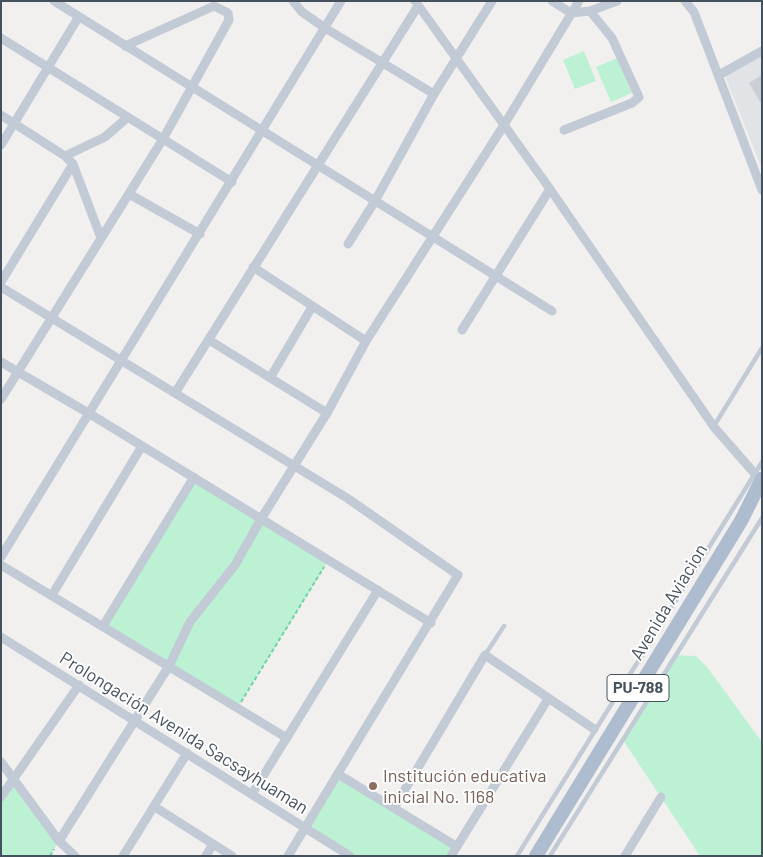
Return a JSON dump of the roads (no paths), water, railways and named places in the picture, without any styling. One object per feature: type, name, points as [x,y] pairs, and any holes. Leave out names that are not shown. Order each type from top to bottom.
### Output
[{"type":"main road","points":[[741,521],[759,479]]},
{"type":"main road","points":[[741,521],[762,495]]},
{"type":"main road","name":"Avenida Aviacion","points":[[536,856],[741,521]]},
{"type":"street","points":[[54,1],[78,18],[497,275],[552,311]]},
{"type":"street","points":[[293,1],[302,12],[324,28],[434,94]]},
{"type":"street","points":[[1,557],[341,1]]},
{"type":"street","points":[[348,244],[375,201],[434,94],[492,1]]},
{"type":"street","points":[[552,1],[571,13],[590,11],[617,1]]},
{"type":"street","points":[[59,841],[169,666],[190,622],[235,565],[261,519],[327,413],[366,341],[504,125],[579,1]]},
{"type":"street","points":[[685,1],[694,12],[762,190]]},
{"type":"street","points":[[175,393],[382,63],[416,4],[550,189],[714,427],[759,479]]},
{"type":"street","points":[[1,399],[193,88],[229,20],[228,12],[223,8],[214,6],[125,46]]},
{"type":"street","points":[[564,130],[632,103],[639,97],[612,38],[590,11]]},
{"type":"street","points":[[1,145],[46,67],[78,18]]},
{"type":"street","points":[[1,38],[232,182]]},
{"type":"street","points":[[719,75],[762,52]]},
{"type":"street","points":[[1,115],[65,156],[73,164],[101,238]]},
{"type":"street","points":[[65,156],[105,137],[128,118]]},
{"type":"street","points":[[1,282],[73,164]]},
{"type":"street","points":[[462,330],[550,189]]},
{"type":"street","points":[[129,194],[200,234]]},
{"type":"street","points":[[253,267],[366,341]]},
{"type":"street","points":[[1,286],[347,498],[458,575],[431,623],[288,856]]},
{"type":"street","points":[[270,378],[312,307]]},
{"type":"street","points":[[208,340],[327,413]]},
{"type":"street","points":[[1,362],[194,477],[431,623]]},
{"type":"street","points":[[52,595],[142,446]]},
{"type":"street","points":[[103,626],[194,477]]},
{"type":"street","points":[[1,564],[287,738]]},
{"type":"street","points":[[252,794],[378,590]]},
{"type":"street","name":"Prolongación Avenida Sacsayhuaman","points":[[1,636],[350,856]]},
{"type":"street","points":[[394,808],[485,655],[594,730]]},
{"type":"street","points":[[1,797],[79,685]]},
{"type":"street","points":[[450,856],[548,699]]},
{"type":"street","points":[[123,856],[187,753]]},
{"type":"street","points":[[1,762],[59,841],[75,856]]},
{"type":"street","points":[[338,774],[456,846]]},
{"type":"street","points":[[625,856],[661,797]]},
{"type":"street","points":[[155,807],[232,856]]},
{"type":"street","points":[[206,856],[213,844]]},
{"type":"lane","points":[[714,427],[762,348]]},
{"type":"lane","points":[[517,856],[594,730],[759,479],[762,462]]},
{"type":"lane","points":[[550,856],[762,518]]},
{"type":"lane","points":[[485,655],[504,626]]},
{"type":"place","name":"Institución educativa inicial No. 1168","points":[[373,786]]}]
